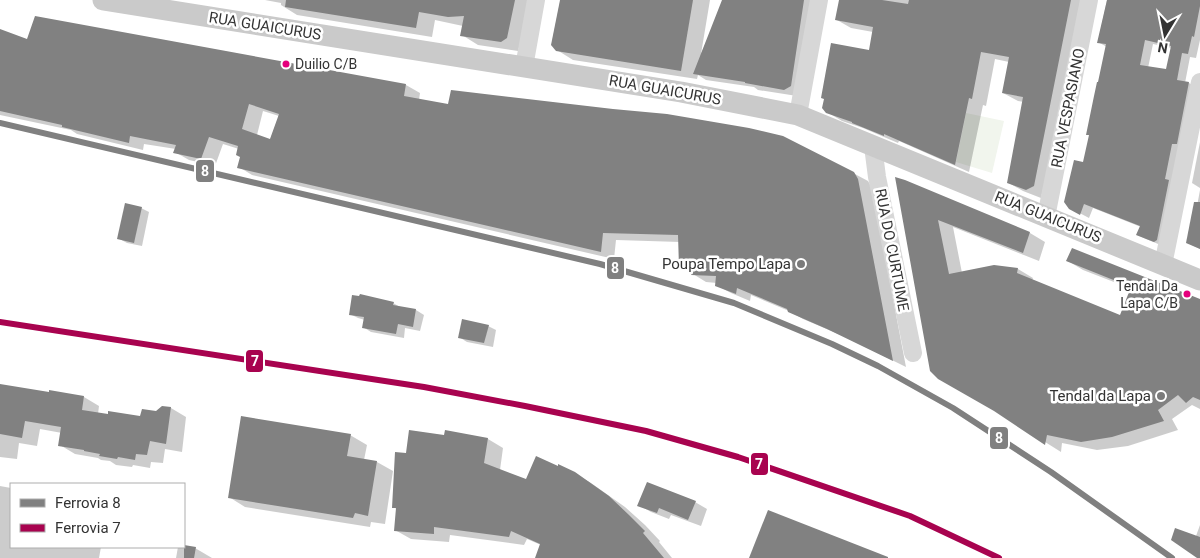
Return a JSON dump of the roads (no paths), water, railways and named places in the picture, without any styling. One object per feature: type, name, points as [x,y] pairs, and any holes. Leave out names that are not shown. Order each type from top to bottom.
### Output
[{"type":"main road","name":"RUA GUAICURUS","points":[[102,0],[681,92],[798,115],[1200,280]]},
{"type":"street","points":[[524,67],[536,0]]},
{"type":"street","points":[[798,115],[819,0]]},
{"type":"street","name":"RUA VESPASIANO","points":[[1046,217],[1090,0]]},
{"type":"street","points":[[1163,264],[1200,82]]},
{"type":"street","name":"RUA DO CURTUME","points":[[873,146],[877,176],[913,353]]},
{"type":"rail line","name":"8","points":[[0,123],[600,264],[734,303],[832,344],[878,366],[953,408],[1051,472],[1172,558]]},
{"type":"rail line","name":"7","points":[[0,322],[424,387],[646,431],[738,457],[910,516],[999,558]]},
{"type":"place","name":"Duilio C/B","points":[[286,64]]},
{"type":"place","name":"Poupa Tempo Lapa","points":[[801,264]]},
{"type":"place","name":"Tendal Da Lapa C/B","points":[[1187,294]]},
{"type":"place","name":"Tendal da Lapa","points":[[1161,396]]}]
